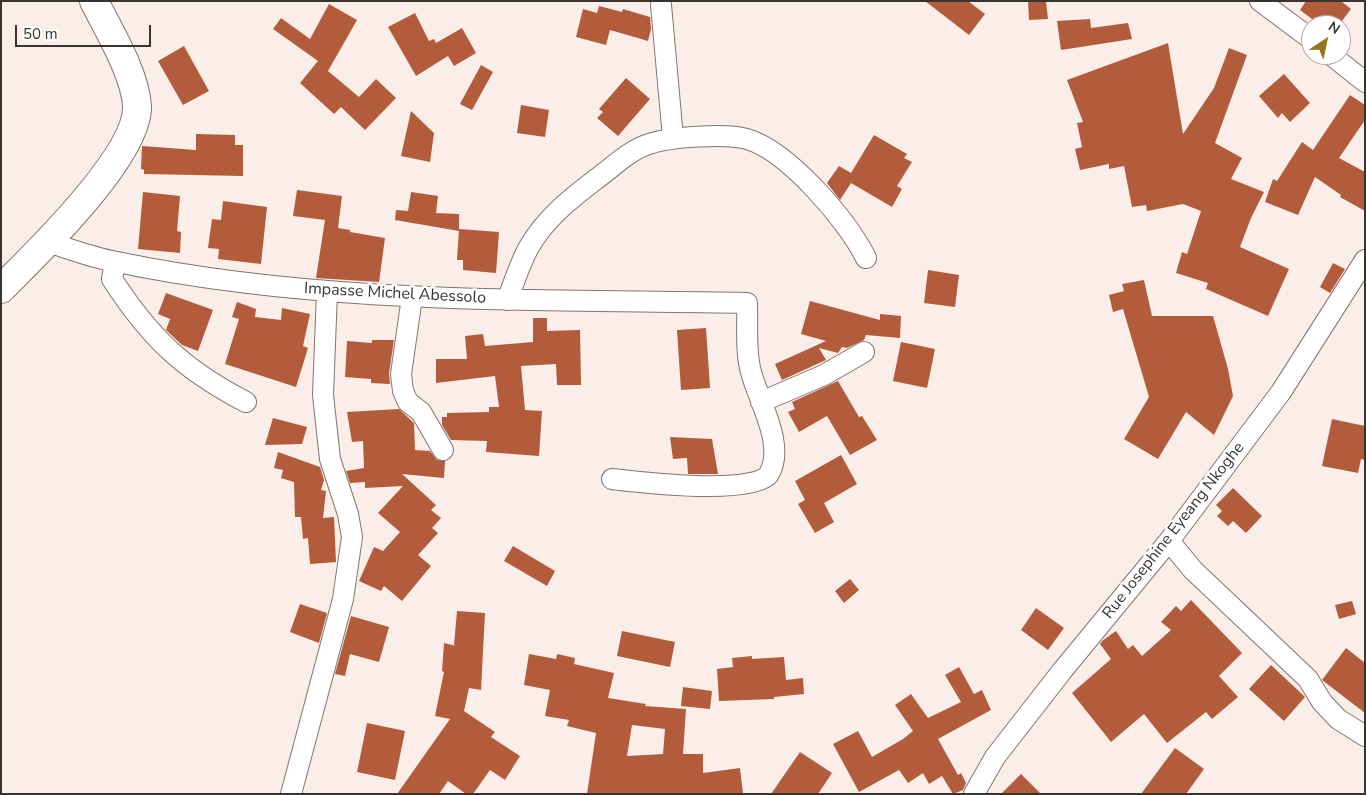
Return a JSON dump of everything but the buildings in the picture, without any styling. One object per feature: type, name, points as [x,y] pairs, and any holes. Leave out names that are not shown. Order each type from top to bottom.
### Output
[{"type":"street","points":[[1,289],[48,242],[120,156],[132,133],[137,107],[133,84],[94,1]]},
{"type":"street","points":[[1260,1],[1301,32]]},
{"type":"street","points":[[661,5],[673,138]]},
{"type":"street","points":[[1344,65],[1365,82]]},
{"type":"street","points":[[507,300],[528,247],[549,220],[576,195],[628,156],[648,144],[673,138],[723,136],[747,139],[774,153],[802,175],[820,194],[859,245],[866,258]]},
{"type":"street","name":"Impasse Michel Abessolo","points":[[48,242],[115,262],[260,286],[327,292],[507,300],[747,303],[748,357],[761,402]]},
{"type":"street","name":"Rue Josephine Eyeang Nkoghe","points":[[974,794],[1001,750],[1062,671],[1169,541],[1281,392],[1365,260]]},
{"type":"street","points":[[115,262],[112,279],[147,330],[212,385],[246,402]]},
{"type":"street","points":[[291,794],[343,598],[352,537],[348,514],[330,459],[323,395],[327,292]]},
{"type":"street","points":[[412,297],[401,374],[402,391],[408,402],[420,412],[442,450]]},
{"type":"street","points":[[612,480],[688,487],[742,485],[762,481],[769,475],[773,462],[773,447],[771,429],[761,402],[824,375],[864,352]]},
{"type":"street","points":[[1169,541],[1193,570],[1308,679],[1322,702],[1338,719],[1365,736]]}]
